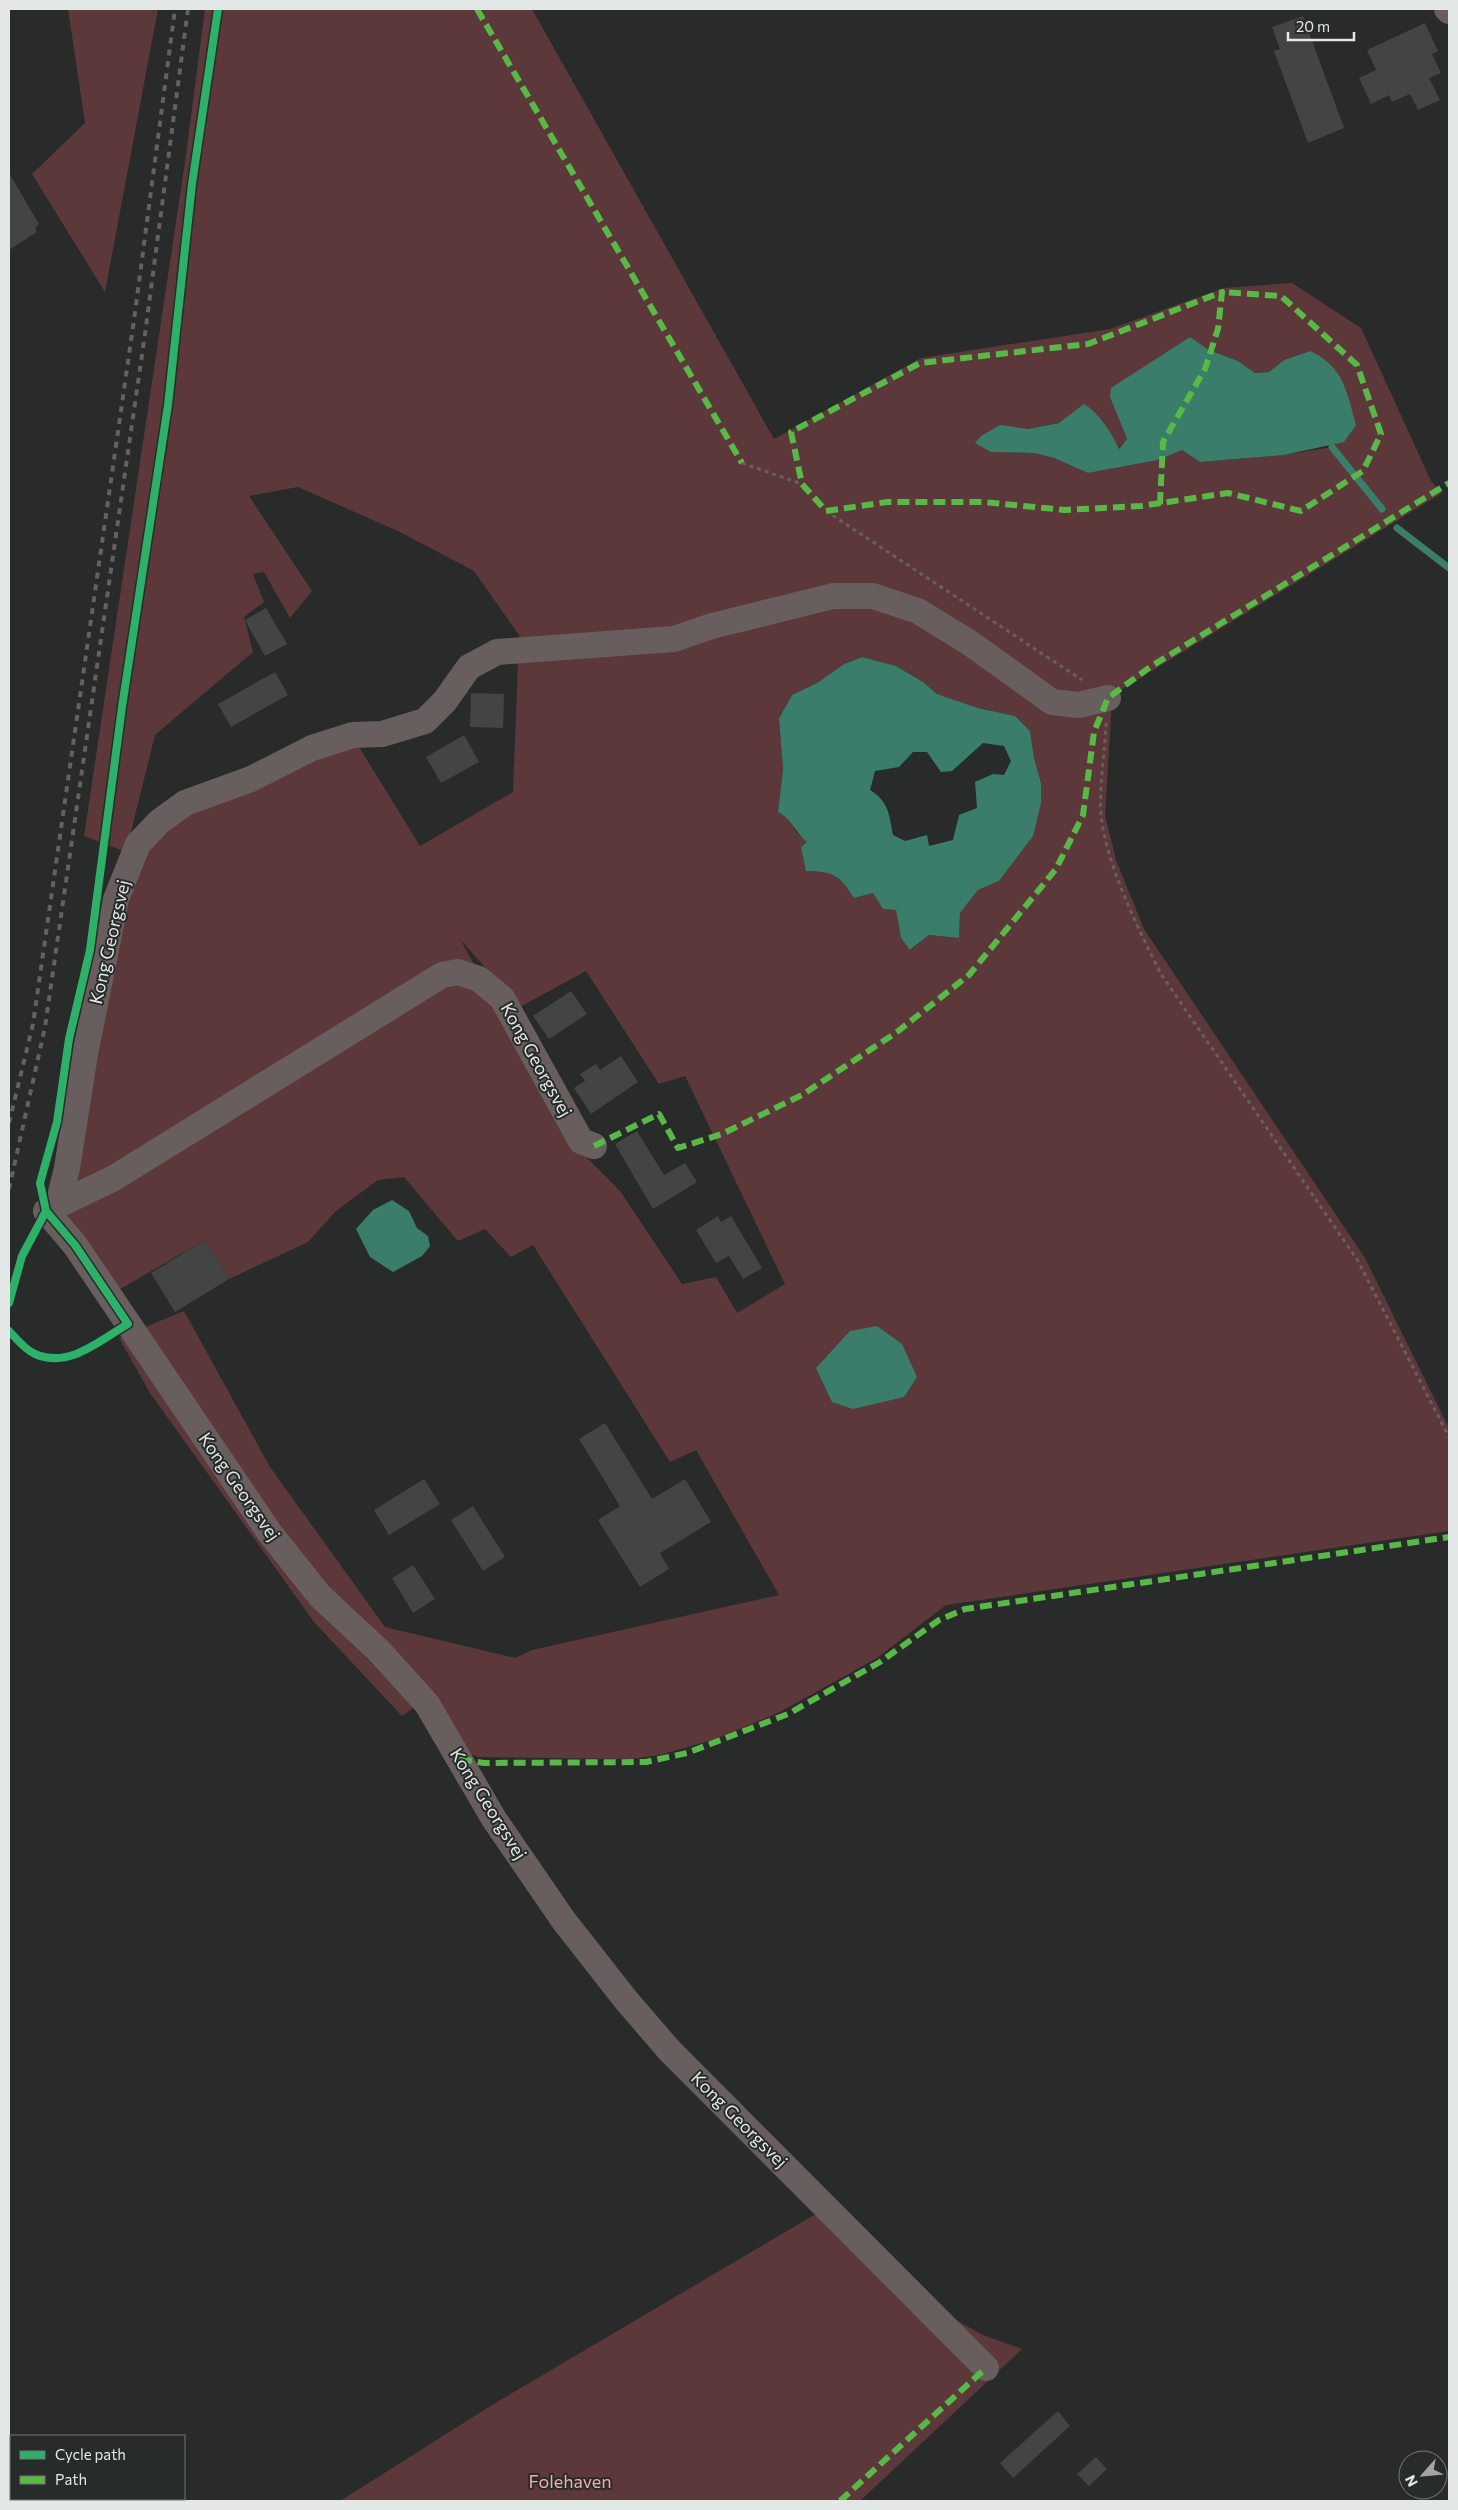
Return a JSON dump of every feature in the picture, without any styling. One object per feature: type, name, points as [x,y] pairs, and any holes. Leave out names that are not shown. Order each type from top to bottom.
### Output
[{"type":"lane","name":"Kong Georgsvej","points":[[58,1205],[68,1168],[85,1054],[116,899],[138,844],[159,822],[185,803],[251,779],[312,748],[353,735],[382,734],[401,730],[426,721],[446,701],[469,667],[497,652],[674,638],[712,626],[833,596],[873,596],[918,611],[970,643],[1052,702],[1078,705],[1108,698]]},
{"type":"lane","name":"Kong Georgsvej","points":[[594,1146],[581,1141],[502,998],[480,979],[458,972],[442,975],[114,1178],[46,1211],[75,1244],[269,1532],[320,1596],[379,1650],[427,1704],[494,1820],[564,1921],[626,2000],[669,2050],[986,2368]]},
{"type":"path","points":[[742,463],[802,484]]},
{"type":"path","points":[[826,511],[1108,698],[1101,814],[1112,862],[1140,931],[1161,974],[1358,1261],[1449,1437]]},
{"type":"green space","points":[[68,9],[158,9],[105,292],[32,174],[85,123]]},
{"type":"green space","points":[[205,9],[532,9],[774,439],[921,358],[1110,329],[1224,288],[1292,283],[1361,328],[1431,481],[1442,493],[1124,688],[1112,701],[1105,815],[1116,860],[1144,929],[1365,1258],[1449,1428],[1449,1531],[946,1605],[877,1658],[780,1712],[715,1739],[660,1755],[631,1759],[479,1757],[465,1752],[430,1695],[402,1716],[314,1622],[150,1393],[119,1338],[184,1311],[270,1467],[385,1627],[515,1658],[532,1650],[779,1595],[696,1450],[670,1462],[533,1245],[511,1257],[485,1229],[458,1241],[404,1177],[378,1180],[336,1211],[308,1242],[229,1279],[205,1240],[115,1292],[65,1215],[131,872],[184,808],[336,745],[359,747],[420,846],[513,792],[519,635],[474,571],[400,532],[298,487],[249,496],[312,591],[290,618],[264,572],[253,574],[264,602],[244,617],[253,652],[155,735],[126,852],[84,836],[185,162]],"holes":[[[1190,337],[1209,350],[1238,361],[1255,373],[1269,372],[1284,360],[1310,351],[1332,447],[1284,455],[1200,462],[1182,450],[1158,460],[1088,473],[1054,458],[1034,453],[991,452],[1028,429],[1059,423],[1118,449],[1127,439],[1110,397]],[[861,657],[896,666],[923,682],[937,694],[978,708],[1015,716],[1030,731],[1034,758],[1041,783],[1041,803],[999,881],[978,890],[960,913],[959,938],[929,935],[911,950],[901,938],[896,910],[883,909],[873,893],[854,898],[846,884],[828,871],[808,842],[797,833],[789,818],[778,812],[783,769],[779,717],[792,695],[817,683],[844,664]],[[460,939],[520,1007],[586,971],[659,1084],[685,1076],[785,1284],[737,1313],[716,1277],[682,1284],[620,1191],[580,1151]]]},
{"type":"green space","name":"Folehaven","points":[[836,2202],[945,2314],[983,2335],[1022,2349],[860,2501],[340,2501],[492,2405]]},
{"type":"shaded area","points":[[1190,337],[1209,350],[1238,361],[1255,373],[1269,372],[1284,360],[1310,351],[1330,364],[1337,373],[1346,391],[1356,425],[1344,442],[1284,455],[1200,462],[1182,450],[1158,460],[1088,473],[1054,458],[1034,453],[991,452],[975,443],[981,436],[1000,425],[1028,429],[1059,423],[1084,404],[1104,424],[1119,449],[1127,439],[1110,397],[1111,388]]},
{"type":"shaded area","points":[[862,657],[896,666],[923,682],[937,694],[978,708],[1015,716],[1030,731],[1034,758],[1041,783],[1041,803],[1033,836],[999,881],[978,890],[960,913],[959,938],[929,935],[910,950],[901,938],[896,910],[883,909],[873,893],[854,898],[840,879],[829,873],[806,871],[801,847],[807,842],[787,819],[778,812],[783,769],[779,718],[792,695],[817,683],[844,664]],"holes":[[[983,743],[1004,746],[1011,761],[1004,775],[993,774],[975,782],[977,808],[959,815],[953,840],[929,846],[927,835],[905,841],[893,835],[885,804],[870,790],[875,771],[899,767],[913,752],[927,752],[941,772],[952,771]]]},
{"type":"shaded area","points":[[392,1200],[409,1211],[417,1228],[428,1236],[430,1246],[422,1256],[393,1272],[370,1257],[356,1229],[373,1210]]},
{"type":"shaded area","points":[[877,1326],[902,1344],[917,1377],[904,1397],[853,1409],[832,1402],[816,1368],[850,1331]]},
{"type":"building","points":[[1303,16],[1344,128],[1308,143],[1274,51],[1280,49],[1272,27]]},
{"type":"building","points":[[1425,23],[1438,51],[1432,54],[1441,73],[1429,78],[1440,100],[1418,110],[1410,94],[1392,102],[1389,95],[1371,104],[1359,78],[1376,70],[1367,50]]},
{"type":"building","points":[[9,173],[39,224],[35,228],[37,232],[9,250]]},
{"type":"building","points":[[266,608],[287,644],[265,656],[245,620]]},
{"type":"building","points":[[275,672],[288,695],[231,727],[218,704]]},
{"type":"building","points":[[471,693],[504,694],[503,728],[470,727]]},
{"type":"building","points":[[464,735],[479,762],[441,783],[426,757]]},
{"type":"building","points":[[571,991],[587,1014],[549,1039],[533,1016]]},
{"type":"building","points":[[621,1056],[638,1082],[591,1114],[574,1088],[585,1081],[580,1074],[596,1064],[600,1070]]},
{"type":"building","points":[[637,1131],[664,1175],[685,1163],[697,1182],[653,1209],[615,1144]]},
{"type":"building","points":[[718,1216],[721,1222],[731,1216],[762,1268],[743,1279],[729,1256],[716,1263],[696,1230]]},
{"type":"building","points":[[205,1240],[229,1279],[175,1312],[151,1273]]},
{"type":"building","points":[[605,1423],[652,1499],[685,1479],[711,1522],[660,1553],[669,1569],[640,1587],[598,1520],[620,1506],[579,1439]]},
{"type":"building","points":[[424,1479],[440,1504],[389,1535],[374,1510]]},
{"type":"building","points":[[473,1506],[505,1557],[483,1571],[451,1520]]},
{"type":"building","points":[[413,1565],[435,1599],[413,1613],[392,1578]]},
{"type":"building","points":[[1058,2411],[1070,2426],[1013,2478],[1000,2463]]},
{"type":"building","points":[[1096,2457],[1107,2469],[1089,2486],[1077,2474]]},
{"type":"waterway","points":[[1332,447],[1382,509]]},
{"type":"waterway","points":[[1397,528],[1449,568]]},
{"type":"railway","points":[[9,1123],[33,1024],[134,320],[175,9]]},
{"type":"railway","points":[[9,1189],[45,1027],[145,334],[188,9]]},
{"type":"marked path","points":[[477,9],[742,463]]},
{"type":"marked path","points":[[1160,504],[1163,442],[1205,369],[1218,329],[1222,292],[1088,344],[920,363],[791,432],[802,484],[826,511],[887,502],[983,502],[1065,510],[1141,506],[1228,493],[1301,511],[1363,471],[1381,434],[1357,365],[1281,296],[1222,292]]},
{"type":"marked path","points":[[594,1146],[659,1114],[678,1148],[722,1134],[802,1095],[897,1032],[969,975],[1056,869],[1083,815],[1094,732],[1108,698],[1150,667],[1449,483]]},
{"type":"marked path","points":[[460,1759],[484,1763],[646,1762],[687,1753],[788,1714],[880,1662],[939,1620],[965,1609],[1449,1537]]},
{"type":"marked path","points":[[840,2501],[986,2368]]},
{"type":"cycle path","points":[[9,1303],[22,1256],[46,1211],[40,1183],[57,1122],[69,1039],[90,950],[122,707],[168,405],[192,184],[218,9]]},
{"type":"cycle path","points":[[9,1331],[31,1352],[48,1358],[60,1358],[84,1351],[128,1324],[75,1245],[46,1211]]}]
